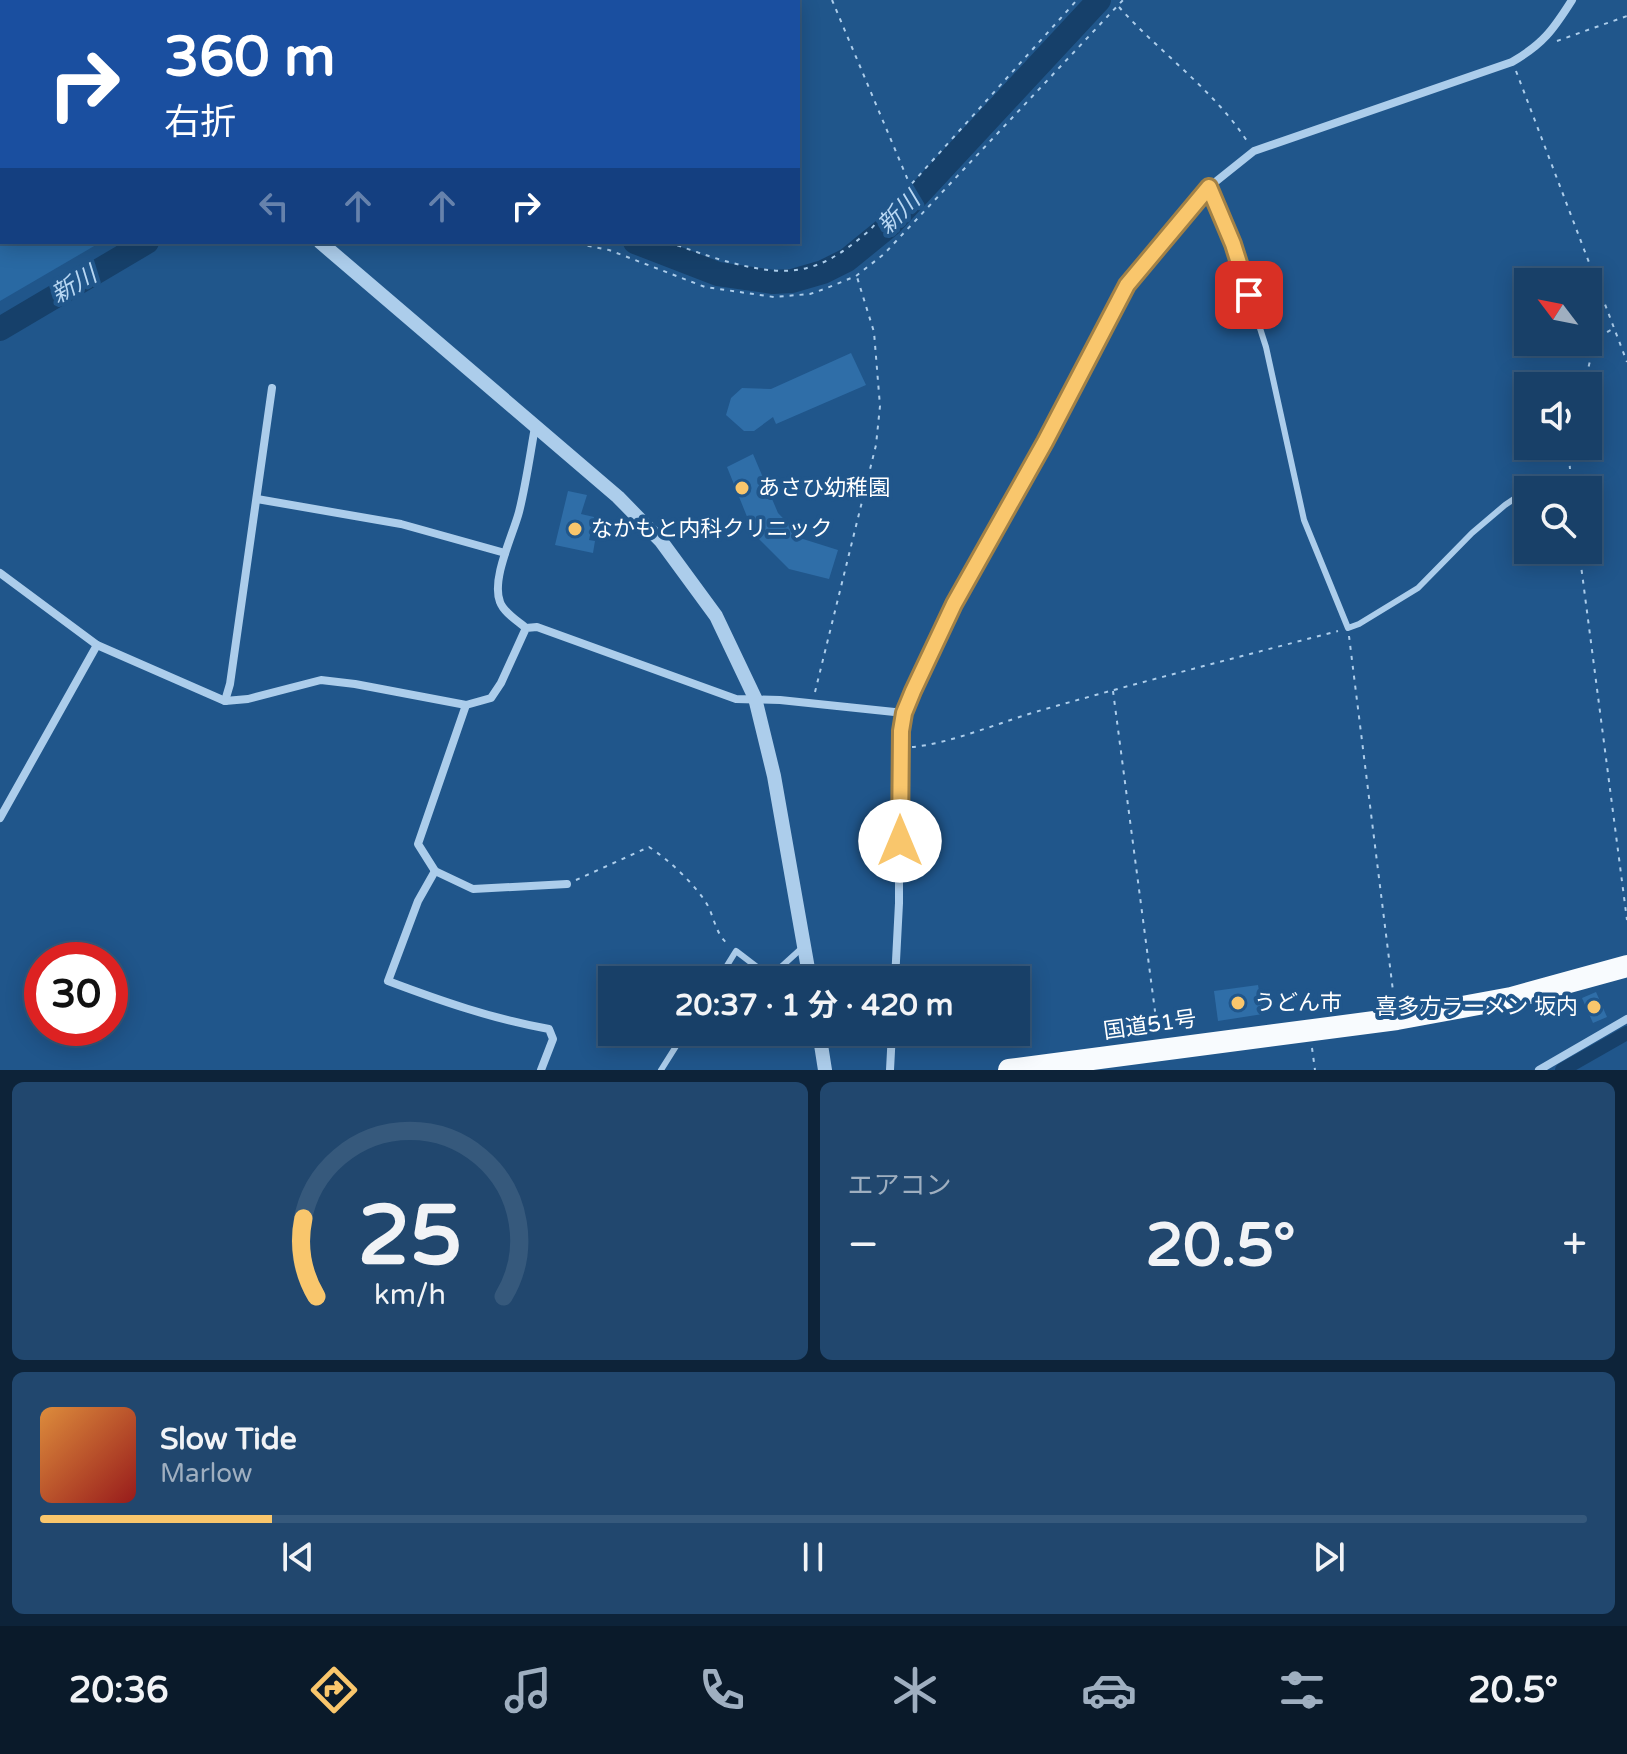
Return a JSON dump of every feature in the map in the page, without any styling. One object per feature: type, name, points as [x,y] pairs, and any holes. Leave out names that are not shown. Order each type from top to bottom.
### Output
[{"type":"highway","name":"国道51号","points":[[1009,1070],[1397,1019],[1511,998],[1627,966]]},
{"type":"street","points":[[896,966],[899,749],[904,713],[954,604],[1045,442],[1127,285],[1209,187],[1254,151],[1512,62],[1552,33],[1572,0]]},
{"type":"street","points":[[322,244],[618,497],[661,541],[716,616],[755,698],[774,776],[808,966]]},
{"type":"street","points":[[225,701],[233,669],[272,388]]},
{"type":"street","points":[[536,426],[518,517],[505,553],[498,591],[500,603],[526,628],[537,627],[736,699],[755,698],[904,713]]},
{"type":"street","points":[[257,499],[401,524],[505,553]]},
{"type":"street","points":[[0,573],[97,645],[225,701],[248,699],[321,680],[466,705],[491,698],[526,628]]},
{"type":"street","points":[[0,818],[97,645]]},
{"type":"street","points":[[466,705],[418,844],[435,871],[473,889],[567,884]]},
{"type":"street","points":[[435,871],[418,901],[388,981],[440,1001],[549,1029],[553,1039],[541,1070]]},
{"type":"street","points":[[1539,1070],[1627,1019]]},
{"type":"street","points":[[821,1046],[825,1070]]},
{"type":"street","points":[[890,1070],[891,1046]]},
{"type":"lane","points":[[1209,187],[1233,244],[1266,347],[1304,520],[1348,628],[1418,588],[1472,533],[1514,499]]},
{"type":"lane","points":[[783,966],[790,956],[805,946]]},
{"type":"lane","points":[[727,966],[736,951],[756,966]]},
{"type":"lane","points":[[661,1070],[676,1046]]},
{"type":"path","points":[[832,0],[910,186]]},
{"type":"path","points":[[674,244],[718,261],[785,271],[823,263],[847,249],[870,230],[1077,0]]},
{"type":"path","points":[[578,244],[609,250],[705,287],[738,293],[774,297],[810,294],[856,276],[884,254],[1122,0]]},
{"type":"path","points":[[1118,7],[1235,123],[1254,151]]},
{"type":"path","points":[[1544,40],[1560,41],[1627,16]]},
{"type":"path","points":[[1512,62],[1627,362]]},
{"type":"path","points":[[694,244],[697,252]]},
{"type":"path","points":[[812,704],[876,445],[880,406],[874,332],[856,276]]},
{"type":"path","points":[[1588,372],[1596,343],[1603,333],[1614,328]]},
{"type":"path","points":[[1581,564],[1627,920]]},
{"type":"path","points":[[899,749],[926,746],[1113,690],[1348,628],[1397,1019]]},
{"type":"path","points":[[1113,690],[1160,1050]]},
{"type":"path","points":[[567,884],[649,847],[664,857],[707,904],[721,939],[736,951]]},
{"type":"path","points":[[1310,1031],[1315,1070]]},
{"type":"shaded area","points":[[0,244],[98,244],[0,301]]},
{"type":"building","points":[[851,353],[866,385],[776,424],[773,417],[754,431],[744,431],[726,415],[731,398],[742,388],[771,389]]},
{"type":"building","points":[[753,454],[778,513],[803,539],[838,550],[829,579],[789,569],[754,534],[727,467]]},
{"type":"building","name":"なかもと内科クリニック","points":[[568,491],[587,495],[581,514],[594,517],[589,540],[595,541],[593,553],[555,545]]},
{"type":"building","name":"うどん市","points":[[1258,985],[1263,1014],[1218,1021],[1214,991]]},
{"type":"building","name":"喜多方ラーメン 坂内","points":[[1596,992],[1607,1017],[1593,1023],[1582,998]]},
{"type":"waterway","name":"新川","points":[[640,244],[718,274],[773,282],[792,281],[823,272],[847,260],[890,225],[1099,0]]},
{"type":"waterway","name":"新川","points":[[0,329],[144,244]]},
{"type":"waterway","points":[[1562,1070],[1627,1033]]},
{"type":"place","name":"あさひ幼稚園","points":[[742,488]]},
{"type":"place","name":"なかもと内科クリニック","points":[[575,529]]},
{"type":"place","name":"うどん市","points":[[1238,1003]]},
{"type":"place","name":"喜多方ラーメン 坂内","points":[[1594,1007]]},
{"type":"route","points":[[900,841],[901,731],[904,713],[922,669],[991,534],[1045,442],[1127,285],[1209,187],[1233,244],[1249,295]]}]
